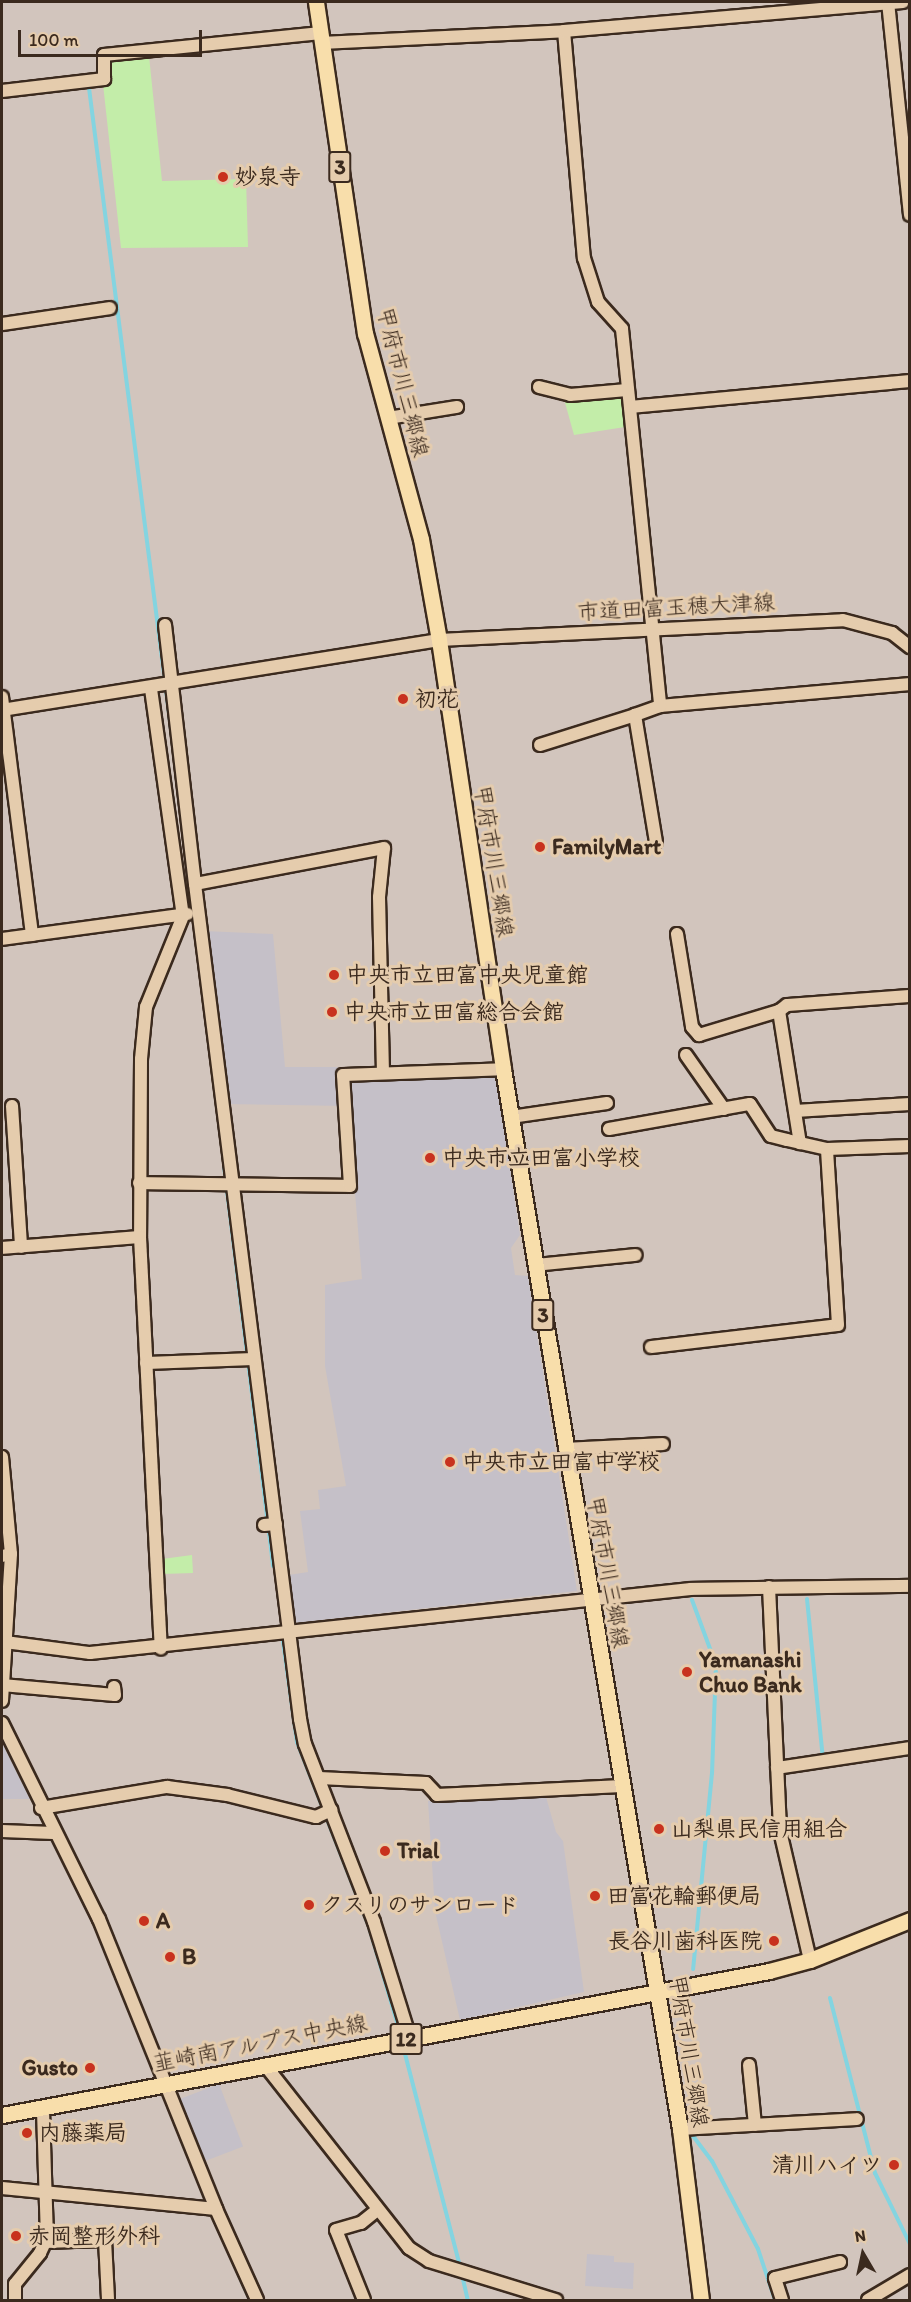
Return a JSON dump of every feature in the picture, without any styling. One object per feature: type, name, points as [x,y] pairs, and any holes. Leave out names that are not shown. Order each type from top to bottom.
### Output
[{"type":"main road","name":"甲府市川三郷線","points":[[316,2],[360,306],[421,539],[439,639],[503,1069],[680,2129],[701,2301]]},
{"type":"main road","name":"韮崎南アルプス中央線","points":[[2,2115],[769,1971],[810,1960],[909,1920]]},
{"type":"street","points":[[888,2],[909,214]]},
{"type":"street","points":[[2,91],[104,79],[104,55],[321,38],[564,31],[903,2]]},
{"type":"street","points":[[564,31],[584,258],[598,302],[622,329],[660,705]]},
{"type":"street","points":[[2,324],[110,308]]},
{"type":"street","points":[[630,407],[909,381]]},
{"type":"street","points":[[539,387],[570,395],[627,390]]},
{"type":"street","points":[[388,418],[457,407]]},
{"type":"street","name":"市道田富玉穂大津線","points":[[2,706],[163,686],[439,639],[653,631],[843,620],[892,633],[909,646]]},
{"type":"street","points":[[165,625],[163,686],[285,1634],[300,1719],[327,1812],[374,1922],[410,2038]]},
{"type":"street","points":[[540,746],[660,705],[909,684]]},
{"type":"street","points":[[161,1648],[140,1237],[141,1059],[146,1007],[192,913],[195,884],[163,686]]},
{"type":"street","points":[[2,706],[32,935]]},
{"type":"street","points":[[635,715],[656,842]]},
{"type":"street","points":[[195,884],[384,848],[379,897],[383,1073]]},
{"type":"street","points":[[2,939],[192,913]]},
{"type":"street","points":[[677,934],[692,1027],[699,1035],[779,1011],[787,1005],[909,996]]},
{"type":"street","points":[[779,1011],[800,1143]]},
{"type":"street","points":[[686,1055],[723,1109]]},
{"type":"street","points":[[139,1183],[350,1186],[343,1075],[503,1069]]},
{"type":"street","points":[[511,1117],[607,1103]]},
{"type":"street","points":[[609,1129],[750,1104],[771,1136],[827,1149],[909,1146]]},
{"type":"street","points":[[795,1111],[909,1104]]},
{"type":"street","points":[[12,1106],[21,1247]]},
{"type":"street","points":[[651,1347],[838,1325],[827,1149]]},
{"type":"street","points":[[2,1248],[140,1237]]},
{"type":"street","points":[[535,1265],[636,1255]]},
{"type":"street","points":[[146,1363],[249,1360]]},
{"type":"street","points":[[565,1449],[663,1444]]},
{"type":"street","points":[[2,1457],[6,1555],[2,1701]]},
{"type":"street","points":[[5,1642],[90,1653],[161,1648],[691,1589],[909,1586]]},
{"type":"street","points":[[768,1587],[780,1831],[810,1960]]},
{"type":"street","points":[[2,1685],[115,1695],[114,1687]]},
{"type":"street","points":[[2,1723],[53,1833],[99,1919],[165,2083],[212,2209],[257,2301]]},
{"type":"street","points":[[777,1768],[824,1759],[909,1748]]},
{"type":"street","points":[[319,1778],[426,1783],[437,1795],[622,1786]]},
{"type":"street","points":[[41,1808],[167,1787],[327,1812]]},
{"type":"street","points":[[2,1831],[53,1833]]},
{"type":"street","points":[[265,2065],[376,2211],[409,2248],[429,2261],[556,2301]]},
{"type":"street","points":[[749,2066],[755,2125]]},
{"type":"street","points":[[15,2301],[15,2284],[45,2242],[43,2108]]},
{"type":"street","points":[[680,2129],[857,2119]]},
{"type":"street","points":[[2,2188],[45,2189],[212,2209]]},
{"type":"street","points":[[364,2301],[336,2230],[361,2223],[376,2211]]},
{"type":"street","points":[[45,2242],[105,2240],[108,2301]]},
{"type":"street","points":[[782,2301],[775,2277],[840,2262]]},
{"type":"street","points":[[868,2301],[909,2275]]},
{"type":"shaded area","points":[[204,931],[273,934],[285,1067],[337,1067],[348,1080],[496,1073],[520,1235],[511,1248],[515,1275],[528,1276],[577,1591],[295,1623],[289,1575],[308,1572],[300,1511],[320,1509],[318,1490],[346,1486],[325,1366],[325,1285],[362,1279],[348,1106],[225,1104]]},
{"type":"shaded area","points":[[2,1742],[7,1753],[30,1799],[2,1799]]},
{"type":"shaded area","points":[[546,1797],[556,1832],[563,1841],[584,1992],[460,2020],[435,1911],[428,1801]]},
{"type":"shaded area","points":[[219,2084],[243,2147],[200,2163],[176,2100]]},
{"type":"shaded area","points":[[587,2254],[614,2256],[614,2262],[634,2263],[633,2289],[585,2286]]},
{"type":"green space","points":[[149,56],[162,181],[246,179],[248,247],[121,248],[103,84],[110,82],[112,59]]},
{"type":"green space","points":[[622,398],[625,427],[574,435],[564,399]]},
{"type":"green space","points":[[192,1555],[193,1573],[162,1574],[162,1559]]},
{"type":"waterway","points":[[89,88],[175,760]]},
{"type":"waterway","points":[[224,1166],[273,1566]]},
{"type":"waterway","points":[[807,1599],[823,1759]]},
{"type":"waterway","points":[[692,1600],[716,1665],[712,1773],[693,1969]]},
{"type":"waterway","points":[[282,1634],[297,1742],[369,1927],[399,2029]]},
{"type":"waterway","points":[[830,1998],[875,2173],[910,2244]]},
{"type":"waterway","points":[[404,2050],[460,2267]]},
{"type":"waterway","points":[[693,2136],[712,2161],[758,2249],[775,2300]]},
{"type":"waterway","points":[[210,2210],[250,2300]]},
{"type":"waterway","points":[[462,2275],[468,2300]]},
{"type":"place","name":"妙泉寺","points":[[223,177]]},
{"type":"place","name":"初花","points":[[403,699]]},
{"type":"place","name":"FamilyMart","points":[[540,847]]},
{"type":"place","name":"中央市立田富中央児童館","points":[[334,975]]},
{"type":"place","name":"中央市立田富総合会館","points":[[332,1012]]},
{"type":"place","name":"中央市立田富小学校","points":[[430,1158]]},
{"type":"place","name":"中央市立田富中学校","points":[[450,1462]]},
{"type":"place","name":"Yamanashi Chuo Bank","points":[[687,1672]]},
{"type":"place","name":"山梨県民信用組合","points":[[659,1829]]},
{"type":"place","name":"Trial","points":[[385,1851]]},
{"type":"place","name":"田富花輪郵便局","points":[[595,1896]]},
{"type":"place","name":"クスリのサンロード","points":[[309,1905]]},
{"type":"place","name":"A","points":[[144,1921]]},
{"type":"place","name":"長谷川歯科医院","points":[[774,1941]]},
{"type":"place","name":"B","points":[[170,1957]]},
{"type":"place","name":"Gusto","points":[[90,2068]]},
{"type":"place","name":"内藤薬局","points":[[27,2133]]},
{"type":"place","name":"清川ハイツ","points":[[894,2165]]},
{"type":"place","name":"赤岡整形外科","points":[[16,2236]]}]
